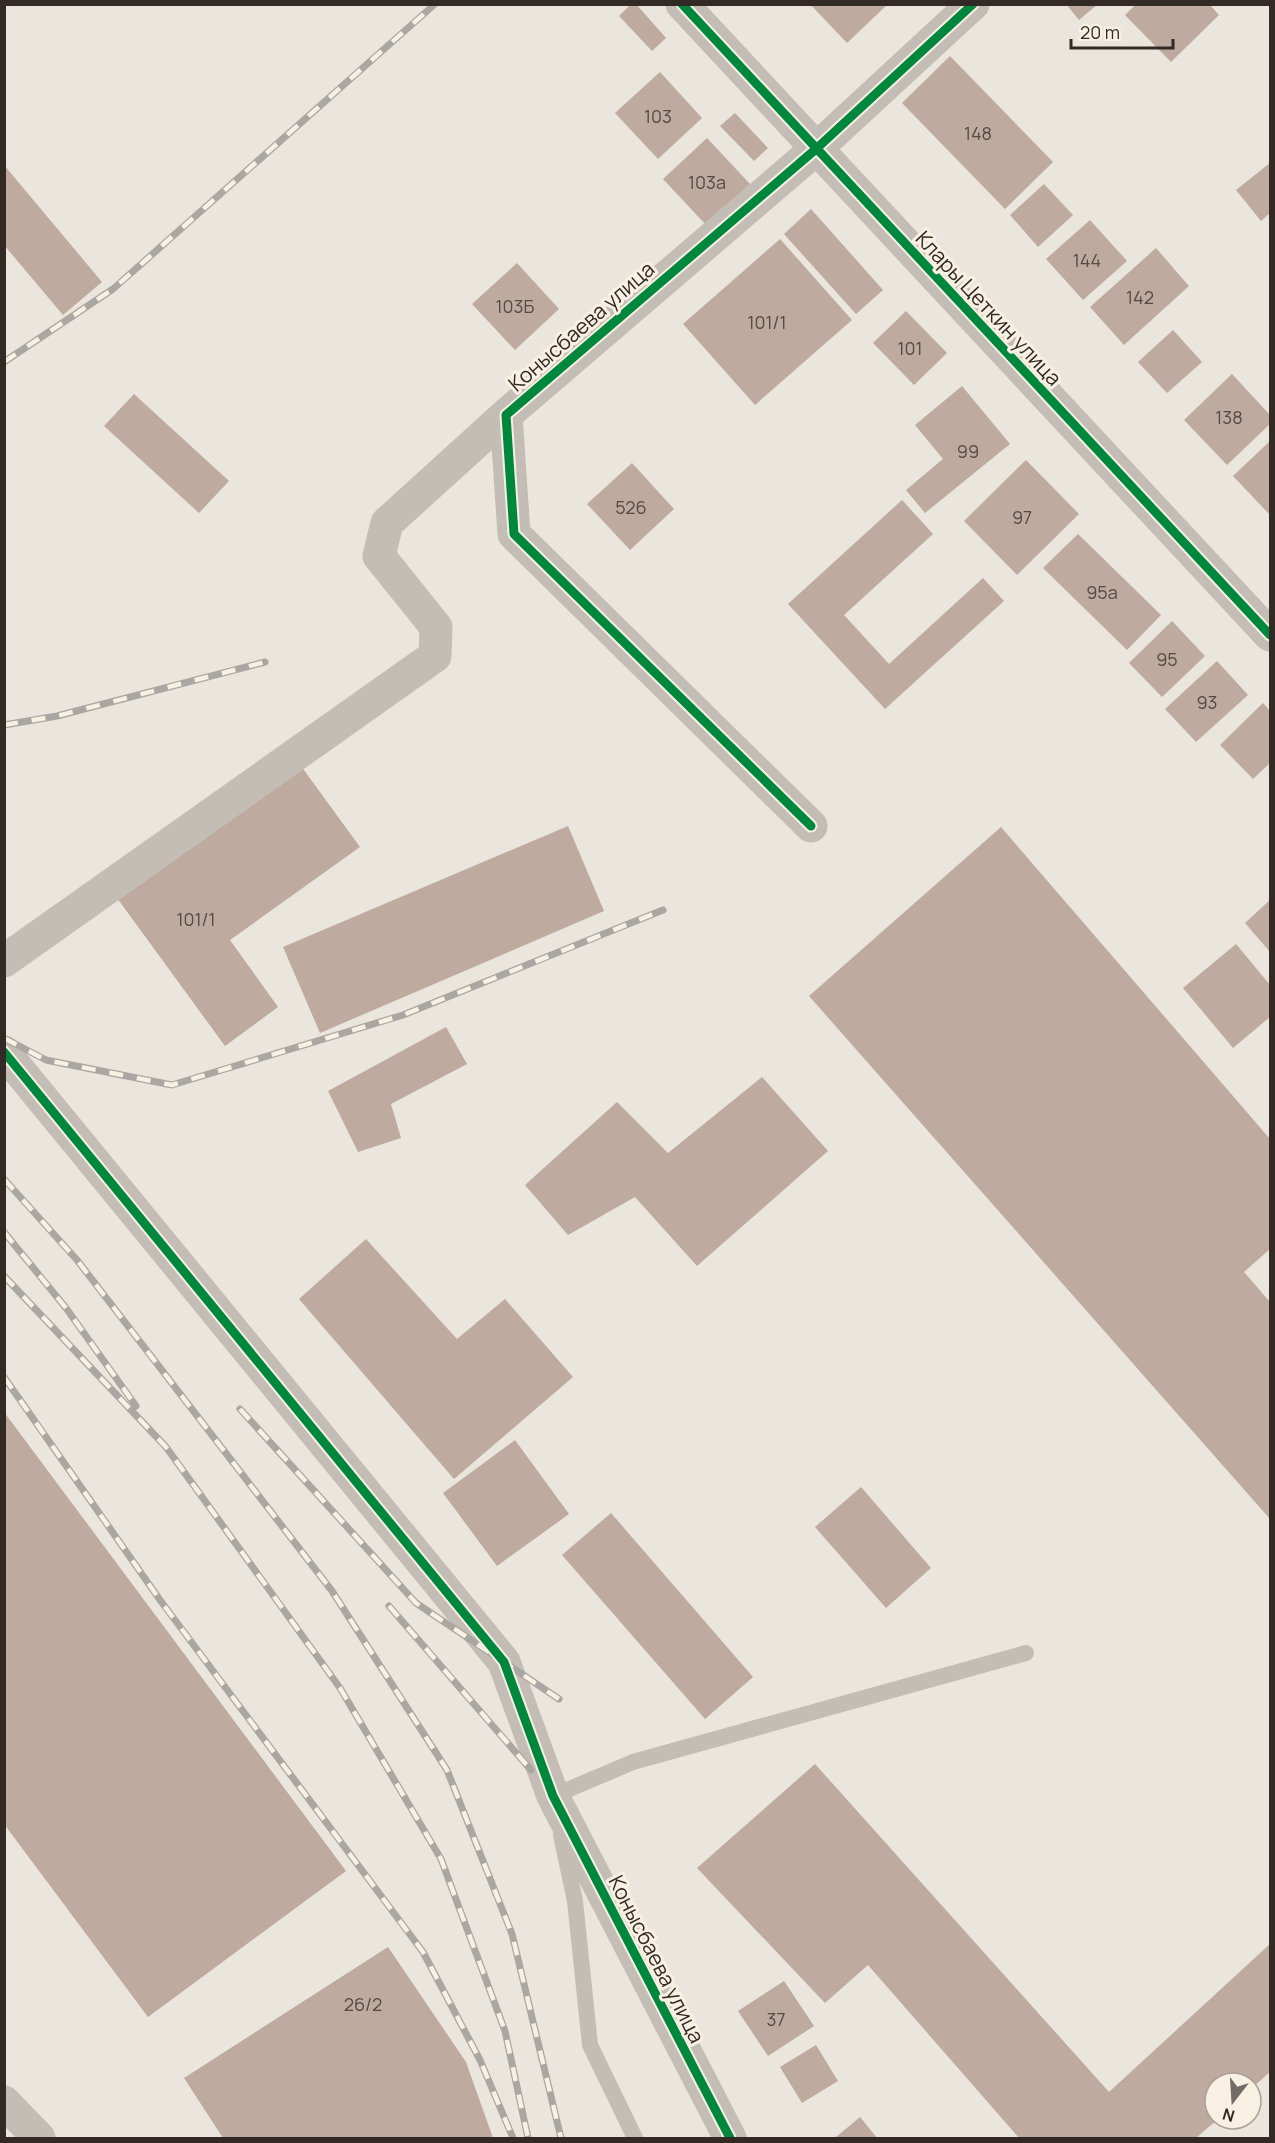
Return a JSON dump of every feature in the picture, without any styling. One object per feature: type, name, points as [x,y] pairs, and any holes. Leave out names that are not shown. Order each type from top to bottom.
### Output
[{"type":"street","name":"Клары Цеткин улица","points":[[682,4],[1270,635]]},
{"type":"street","name":"Конысбаева улица","points":[[811,826],[514,534],[506,415],[816,148],[973,4]]},
{"type":"street","points":[[4,961],[435,656],[436,627],[379,556],[387,523],[506,415]]},
{"type":"street","name":"Конысбаева улица","points":[[4,1052],[504,1662],[553,1796],[730,2139]]},
{"type":"street","points":[[4,2102],[39,2139]]},
{"type":"lane","points":[[635,2139],[590,2045],[575,1901],[553,1796],[633,1762],[1026,1653]]},
{"type":"building","points":[[631,4],[636,4],[666,38],[652,51],[619,16]]},
{"type":"building","points":[[810,4],[888,4],[847,43]]},
{"type":"building","points":[[1066,4],[1098,4],[1079,20]]},
{"type":"building","points":[[1136,4],[1209,4],[1219,15],[1171,62],[1125,15]]},
{"type":"building","points":[[950,56],[1053,162],[1005,209],[902,103]]},
{"type":"building","points":[[660,72],[702,118],[658,159],[615,113]]},
{"type":"building","points":[[735,113],[768,148],[754,161],[720,126]]},
{"type":"building","points":[[707,138],[750,184],[706,225],[663,179]]},
{"type":"building","points":[[1270,163],[1270,213],[1261,221],[1236,190]]},
{"type":"building","points":[[4,165],[102,282],[63,315],[4,245]]},
{"type":"building","points":[[1044,184],[1073,215],[1038,247],[1010,215]]},
{"type":"building","points":[[811,209],[883,290],[856,314],[784,234]]},
{"type":"building","points":[[1090,220],[1127,261],[1083,300],[1046,259]]},
{"type":"building","points":[[780,239],[852,320],[755,405],[683,324]]},
{"type":"building","points":[[1156,248],[1189,286],[1124,345],[1090,307]]},
{"type":"building","points":[[517,263],[559,309],[515,350],[472,304]]},
{"type":"building","points":[[906,311],[947,353],[914,385],[873,343]]},
{"type":"building","points":[[1173,330],[1202,362],[1167,393],[1138,362]]},
{"type":"building","points":[[1232,374],[1270,415],[1270,424],[1227,465],[1184,420]]},
{"type":"building","points":[[962,386],[1010,444],[925,513],[906,490],[943,459],[915,425]]},
{"type":"building","points":[[134,394],[229,481],[199,513],[104,426]]},
{"type":"building","points":[[1270,441],[1270,515],[1233,476]]},
{"type":"building","points":[[1026,460],[1079,514],[1017,575],[964,521]]},
{"type":"building","points":[[632,463],[674,509],[630,550],[587,504]]},
{"type":"building","points":[[902,500],[933,534],[844,615],[889,664],[983,578],[1004,601],[885,709],[788,604]]},
{"type":"building","points":[[1078,534],[1161,615],[1127,650],[1043,568]]},
{"type":"building","points":[[1172,621],[1205,656],[1162,697],[1129,663]]},
{"type":"building","points":[[1217,661],[1248,695],[1196,742],[1165,709]]},
{"type":"building","points":[[1263,703],[1270,711],[1270,763],[1253,779],[1220,745]]},
{"type":"building","points":[[301,766],[360,847],[230,940],[278,1007],[225,1046],[117,898]]},
{"type":"building","points":[[568,826],[604,911],[320,1033],[283,947]]},
{"type":"building","points":[[1001,827],[1270,1139],[1270,1249],[1244,1272],[1270,1302],[1270,1519],[809,996]]},
{"type":"building","points":[[1270,900],[1270,952],[1245,923]]},
{"type":"building","points":[[1236,944],[1270,985],[1270,1017],[1233,1048],[1183,988]]},
{"type":"building","points":[[446,1027],[467,1064],[391,1104],[401,1138],[358,1152],[328,1091]]},
{"type":"building","points":[[762,1077],[828,1151],[697,1266],[635,1197],[568,1235],[525,1185],[617,1102],[668,1153]]},
{"type":"building","points":[[366,1239],[457,1339],[505,1299],[573,1377],[454,1479],[299,1299]]},
{"type":"building","points":[[4,1412],[346,1871],[148,2017],[4,1824]]},
{"type":"building","points":[[515,1440],[569,1514],[497,1566],[443,1493]]},
{"type":"building","points":[[861,1487],[931,1568],[886,1608],[815,1527]]},
{"type":"building","points":[[611,1513],[753,1677],[705,1719],[562,1555]]},
{"type":"building","points":[[815,1764],[1109,2092],[1270,1944],[1270,2072],[1263,2078],[1263,2071],[1203,2071],[1204,2131],[1196,2138],[1019,2138],[868,1965],[825,2003],[697,1868]]},
{"type":"building","points":[[388,1947],[466,2062],[493,2138],[223,2138],[184,2078]]},
{"type":"building","points":[[784,1981],[814,2026],[768,2056],[738,2011]]},
{"type":"building","points":[[816,2045],[838,2081],[802,2103],[780,2067]]},
{"type":"building","points":[[860,2117],[877,2138],[835,2138]]},
{"type":"railway","points":[[4,362],[113,289],[435,4]]},
{"type":"railway","points":[[4,725],[57,716],[265,662]]},
{"type":"railway","points":[[4,1038],[46,1060],[172,1085],[403,1015],[663,910]]},
{"type":"railway","points":[[4,1179],[77,1260],[332,1591],[447,1770],[512,1934],[561,2138]]},
{"type":"railway","points":[[4,1232],[66,1308],[136,1406]]},
{"type":"railway","points":[[4,1276],[166,1447],[340,1688],[441,1859],[505,2031],[528,2138]]},
{"type":"railway","points":[[4,1377],[160,1600],[423,1952],[480,2060],[513,2138]]},
{"type":"railway","points":[[240,1409],[416,1603],[559,1699]]},
{"type":"railway","points":[[389,1606],[531,1770]]},
{"type":"cycle path","points":[[682,4],[1270,635]]},
{"type":"cycle path","points":[[811,826],[514,534],[506,415],[816,149],[973,4]]},
{"type":"cycle path","points":[[4,1052],[504,1662],[553,1796],[730,2138]]}]
